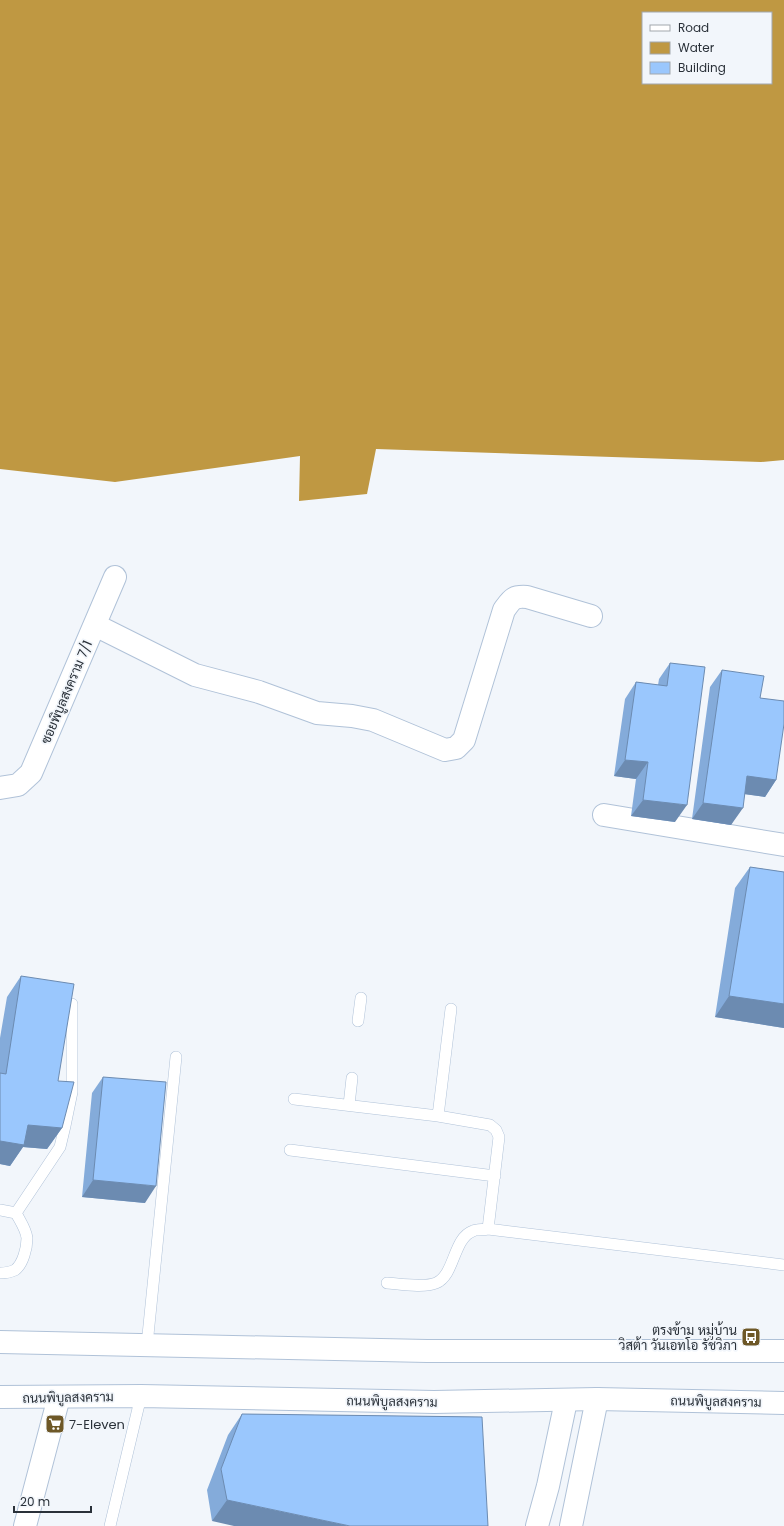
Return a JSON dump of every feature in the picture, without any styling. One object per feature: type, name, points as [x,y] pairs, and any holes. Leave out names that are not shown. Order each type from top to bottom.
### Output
[{"type":"main road","name":"ซอยพิบูลสงคราม 7/1","points":[[0,788],[18,785],[31,773],[115,577]]},
{"type":"main road","points":[[95,625],[195,674],[259,692],[317,713],[352,716],[373,720],[445,750],[456,748],[464,740],[504,610],[510,601],[516,596],[527,597],[591,616]]},
{"type":"main road","points":[[604,815],[784,845]]},
{"type":"main road","points":[[0,1342],[427,1352],[784,1351]]},
{"type":"main road","name":"ถนนพิบูลสงคราม","points":[[0,1397],[141,1396],[434,1402],[566,1401],[597,1399],[784,1403]]},
{"type":"main road","points":[[25,1526],[59,1397]]},
{"type":"main road","points":[[571,1526],[597,1399]]},
{"type":"main road","points":[[537,1526],[566,1401]]},
{"type":"lane","points":[[358,1022],[361,998]]},
{"type":"lane","points":[[16,1213],[60,1147],[72,1092],[72,1004]]},
{"type":"lane","points":[[438,1116],[451,1009]]},
{"type":"lane","points":[[147,1345],[176,1057]]},
{"type":"lane","points":[[349,1105],[352,1078]]},
{"type":"lane","points":[[294,1099],[438,1116],[490,1125],[496,1130],[499,1137],[488,1229]]},
{"type":"lane","points":[[290,1150],[495,1176]]},
{"type":"lane","points":[[0,1210],[16,1213]]},
{"type":"lane","points":[[0,1273],[6,1273],[16,1269],[24,1256],[27,1238],[16,1213]]},
{"type":"lane","points":[[387,1283],[427,1285],[436,1283],[444,1278],[463,1238],[472,1231],[488,1229],[784,1265]]},
{"type":"lane","points":[[110,1526],[141,1396]]},
{"type":"water","points":[[0,0],[784,0],[784,460],[761,462],[376,449],[367,494],[299,501],[300,456],[115,482],[0,469]]},
{"type":"building","points":[[670,663],[705,667],[687,805],[643,800],[648,762],[625,760],[636,682],[667,686]]},
{"type":"building","points":[[722,670],[764,676],[760,698],[784,701],[784,724],[776,780],[747,776],[743,808],[703,803]]},
{"type":"building","points":[[750,867],[784,872],[784,1004],[729,996]]},
{"type":"building","points":[[21,976],[74,984],[58,1081],[74,1082],[62,1128],[28,1125],[24,1145],[0,1141],[0,1073],[6,1074]]},
{"type":"building","points":[[103,1077],[166,1082],[156,1186],[93,1180]]},
{"type":"building","points":[[242,1414],[482,1417],[488,1526],[350,1526],[227,1500],[221,1469]]},
{"type":"place","name":"ตรงข้าม หมู่บ้าน วิสต้า วันเอทโอ รัชวิภา","points":[[751,1337]]},
{"type":"place","name":"7-Eleven","points":[[55,1424]]}]
